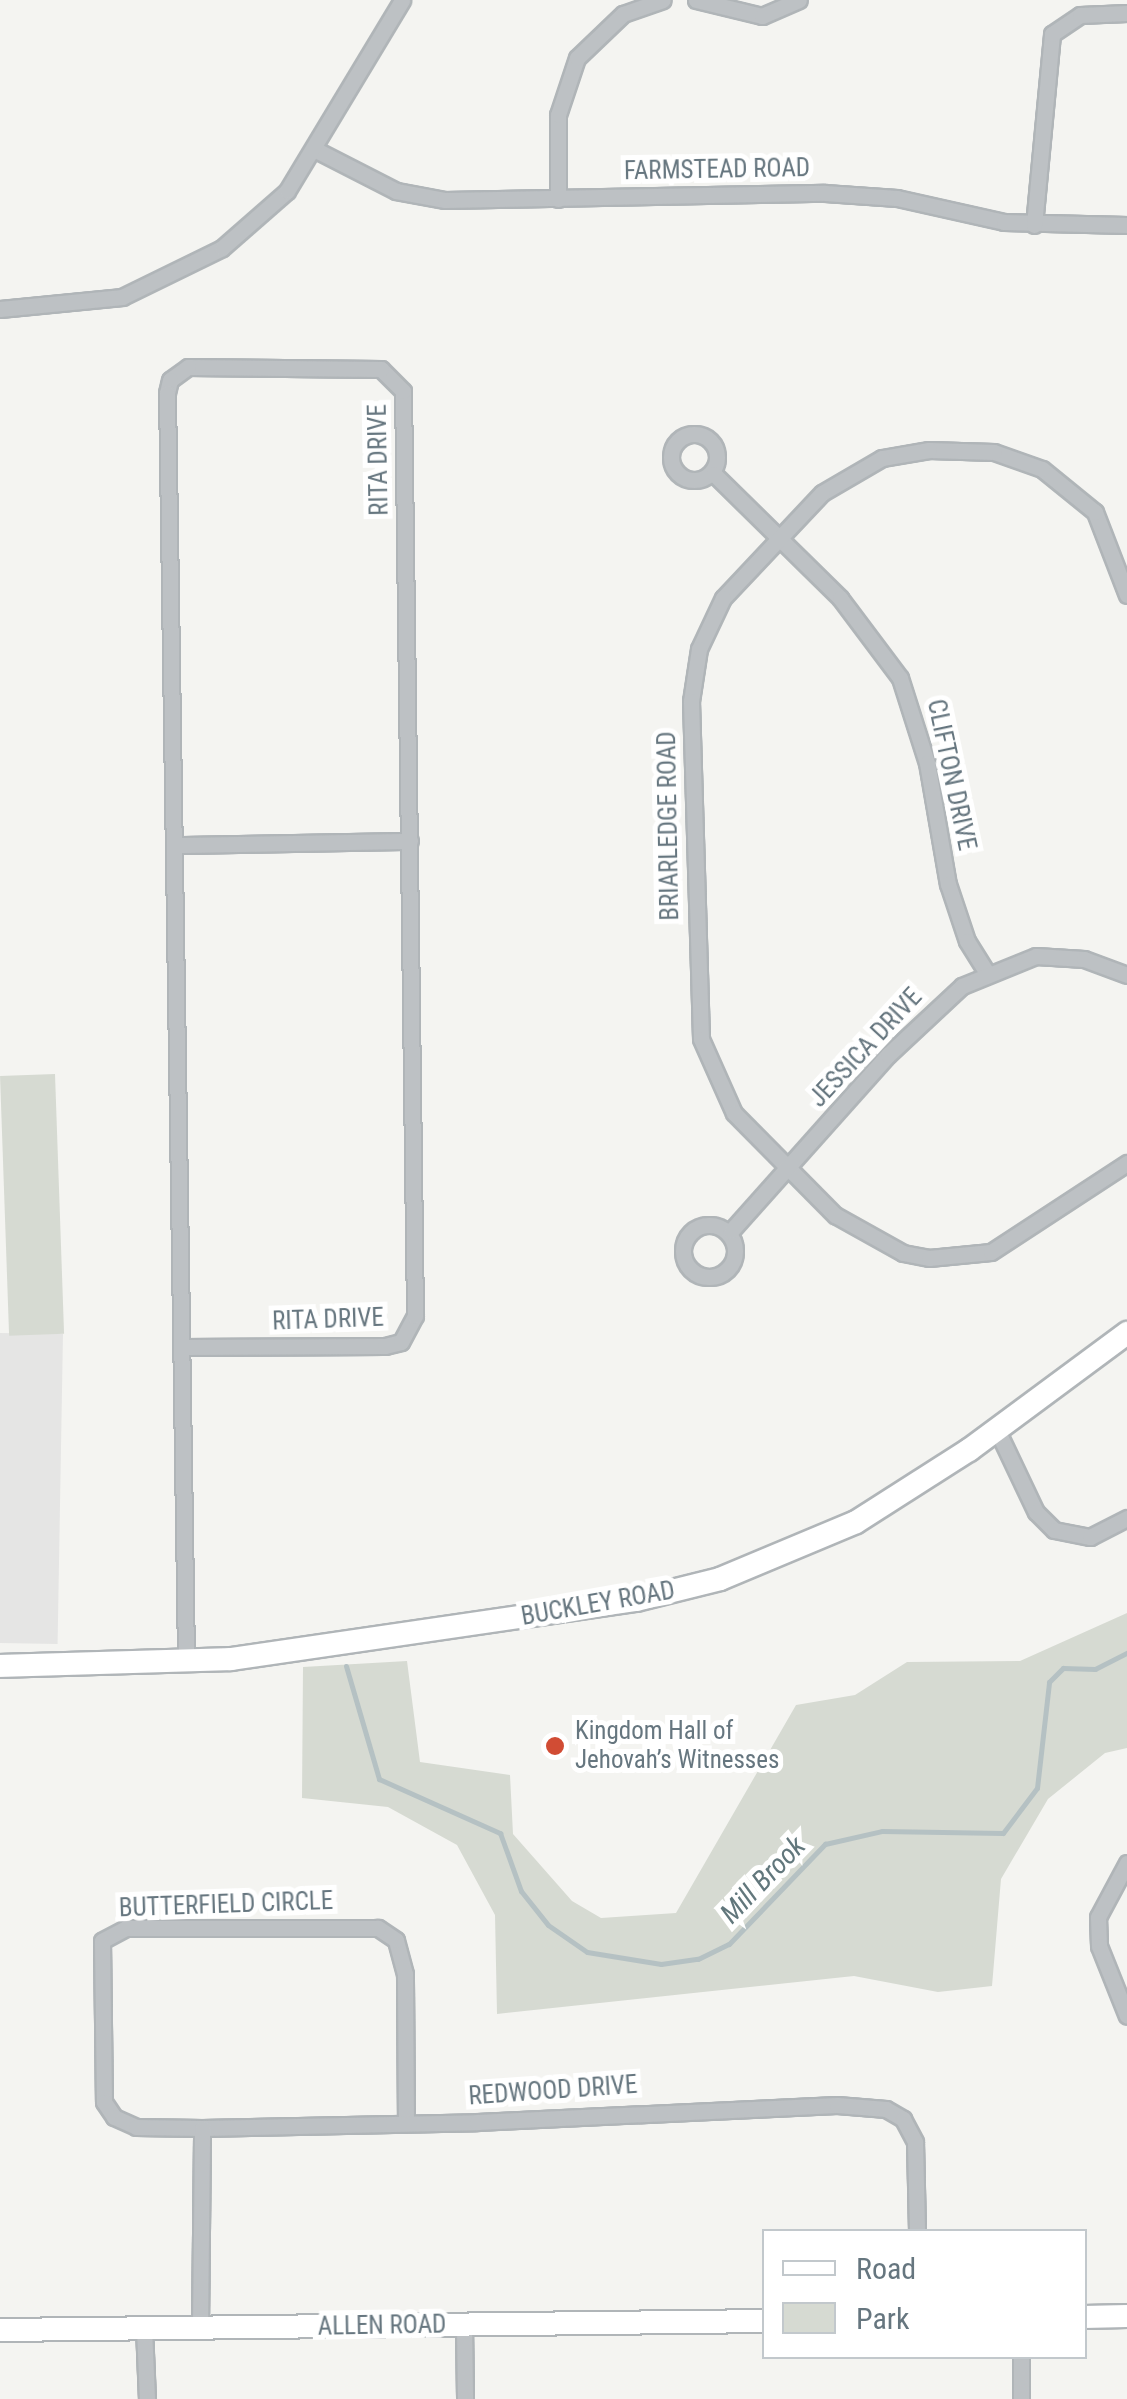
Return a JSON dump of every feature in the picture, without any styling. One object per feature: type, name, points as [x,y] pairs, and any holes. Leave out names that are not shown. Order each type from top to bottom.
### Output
[{"type":"street","points":[[0,309],[122,297],[190,268],[260,217],[316,150],[402,0]]},
{"type":"street","points":[[558,199],[558,115],[577,58],[624,14],[663,0]]},
{"type":"street","points":[[696,0],[762,16],[799,0]]},
{"type":"street","points":[[1034,225],[1052,34],[1080,14],[1127,13]]},
{"type":"street","name":"FARMSTEAD ROAD","points":[[316,150],[396,191],[445,200],[825,193],[897,198],[1034,225],[1127,224]]},
{"type":"street","name":"RITA DRIVE","points":[[184,1347],[385,1346],[411,1330],[416,1250],[398,380],[381,370],[188,368],[170,380],[167,393],[177,845],[186,1661]]},
{"type":"street","name":"BRIARLEDGE ROAD","points":[[1127,595],[1104,528],[1087,504],[1042,469],[994,452],[929,450],[869,463],[822,493],[708,622],[692,720],[701,1040],[734,1113],[866,1236],[904,1253],[966,1259],[1029,1232],[1127,1163]]},
{"type":"street","name":"CLIFTON DRIVE","points":[[714,474],[840,598],[911,700],[948,884],[967,941],[986,972]]},
{"type":"street","points":[[177,845],[410,841]]},
{"type":"street","name":"JESSICA DRIVE","points":[[731,1231],[924,1018],[986,972],[1036,956],[1084,959],[1127,975]]},
{"type":"street","name":"BUCKLEY ROAD","points":[[0,1666],[186,1661],[636,1600],[720,1579],[856,1522],[997,1430],[1127,1333]]},
{"type":"street","points":[[997,1430],[1036,1512],[1054,1530],[1090,1537],[1127,1518]]},
{"type":"street","points":[[1127,1864],[1098,1918],[1099,1946],[1127,2016]]},
{"type":"street","name":"BUTTERFIELD CIRCLE","points":[[202,2128],[136,2127],[114,2117],[104,2102],[98,1955],[109,1933],[360,1925],[394,1937],[405,1974],[406,2123]]},
{"type":"street","name":"REDWOOD DRIVE","points":[[202,2128],[837,2104],[886,2108],[903,2119],[915,2142],[916,2229]]},
{"type":"street","points":[[200,2328],[202,2128]]},
{"type":"street","points":[[1087,2317],[1127,2316]]},
{"type":"street","name":"ALLEN ROAD","points":[[0,2330],[762,2321]]},
{"type":"street","points":[[464,2325],[466,2399]]},
{"type":"street","points":[[144,2328],[148,2399]]},
{"type":"street","points":[[1021,2359],[1021,2399]]},
{"type":"shaded area","points":[[0,1333],[63,1334],[58,1644],[0,1643]]},
{"type":"green space","points":[[55,1074],[64,1334],[9,1336],[0,1076]]},
{"type":"green space","points":[[1127,1613],[1127,1748],[1105,1753],[1048,1799],[1001,1879],[992,1986],[938,1992],[854,1976],[497,2014],[495,1915],[457,1845],[388,1807],[302,1798],[303,1667],[407,1661],[420,1762],[510,1775],[513,1834],[572,1901],[601,1918],[676,1913],[796,1705],[855,1695],[907,1662],[1020,1661]]},
{"type":"waterway","name":"Mill Brook","points":[[346,1666],[379,1779],[500,1833],[521,1891],[548,1925],[587,1952],[661,1964],[698,1959],[729,1944],[825,1844],[882,1831],[1003,1833],[1037,1788],[1049,1682],[1063,1668],[1095,1669],[1127,1653]]},
{"type":"place","name":"Kingdom Hall of Jehovah’s Witnesses","points":[[555,1746]]}]
